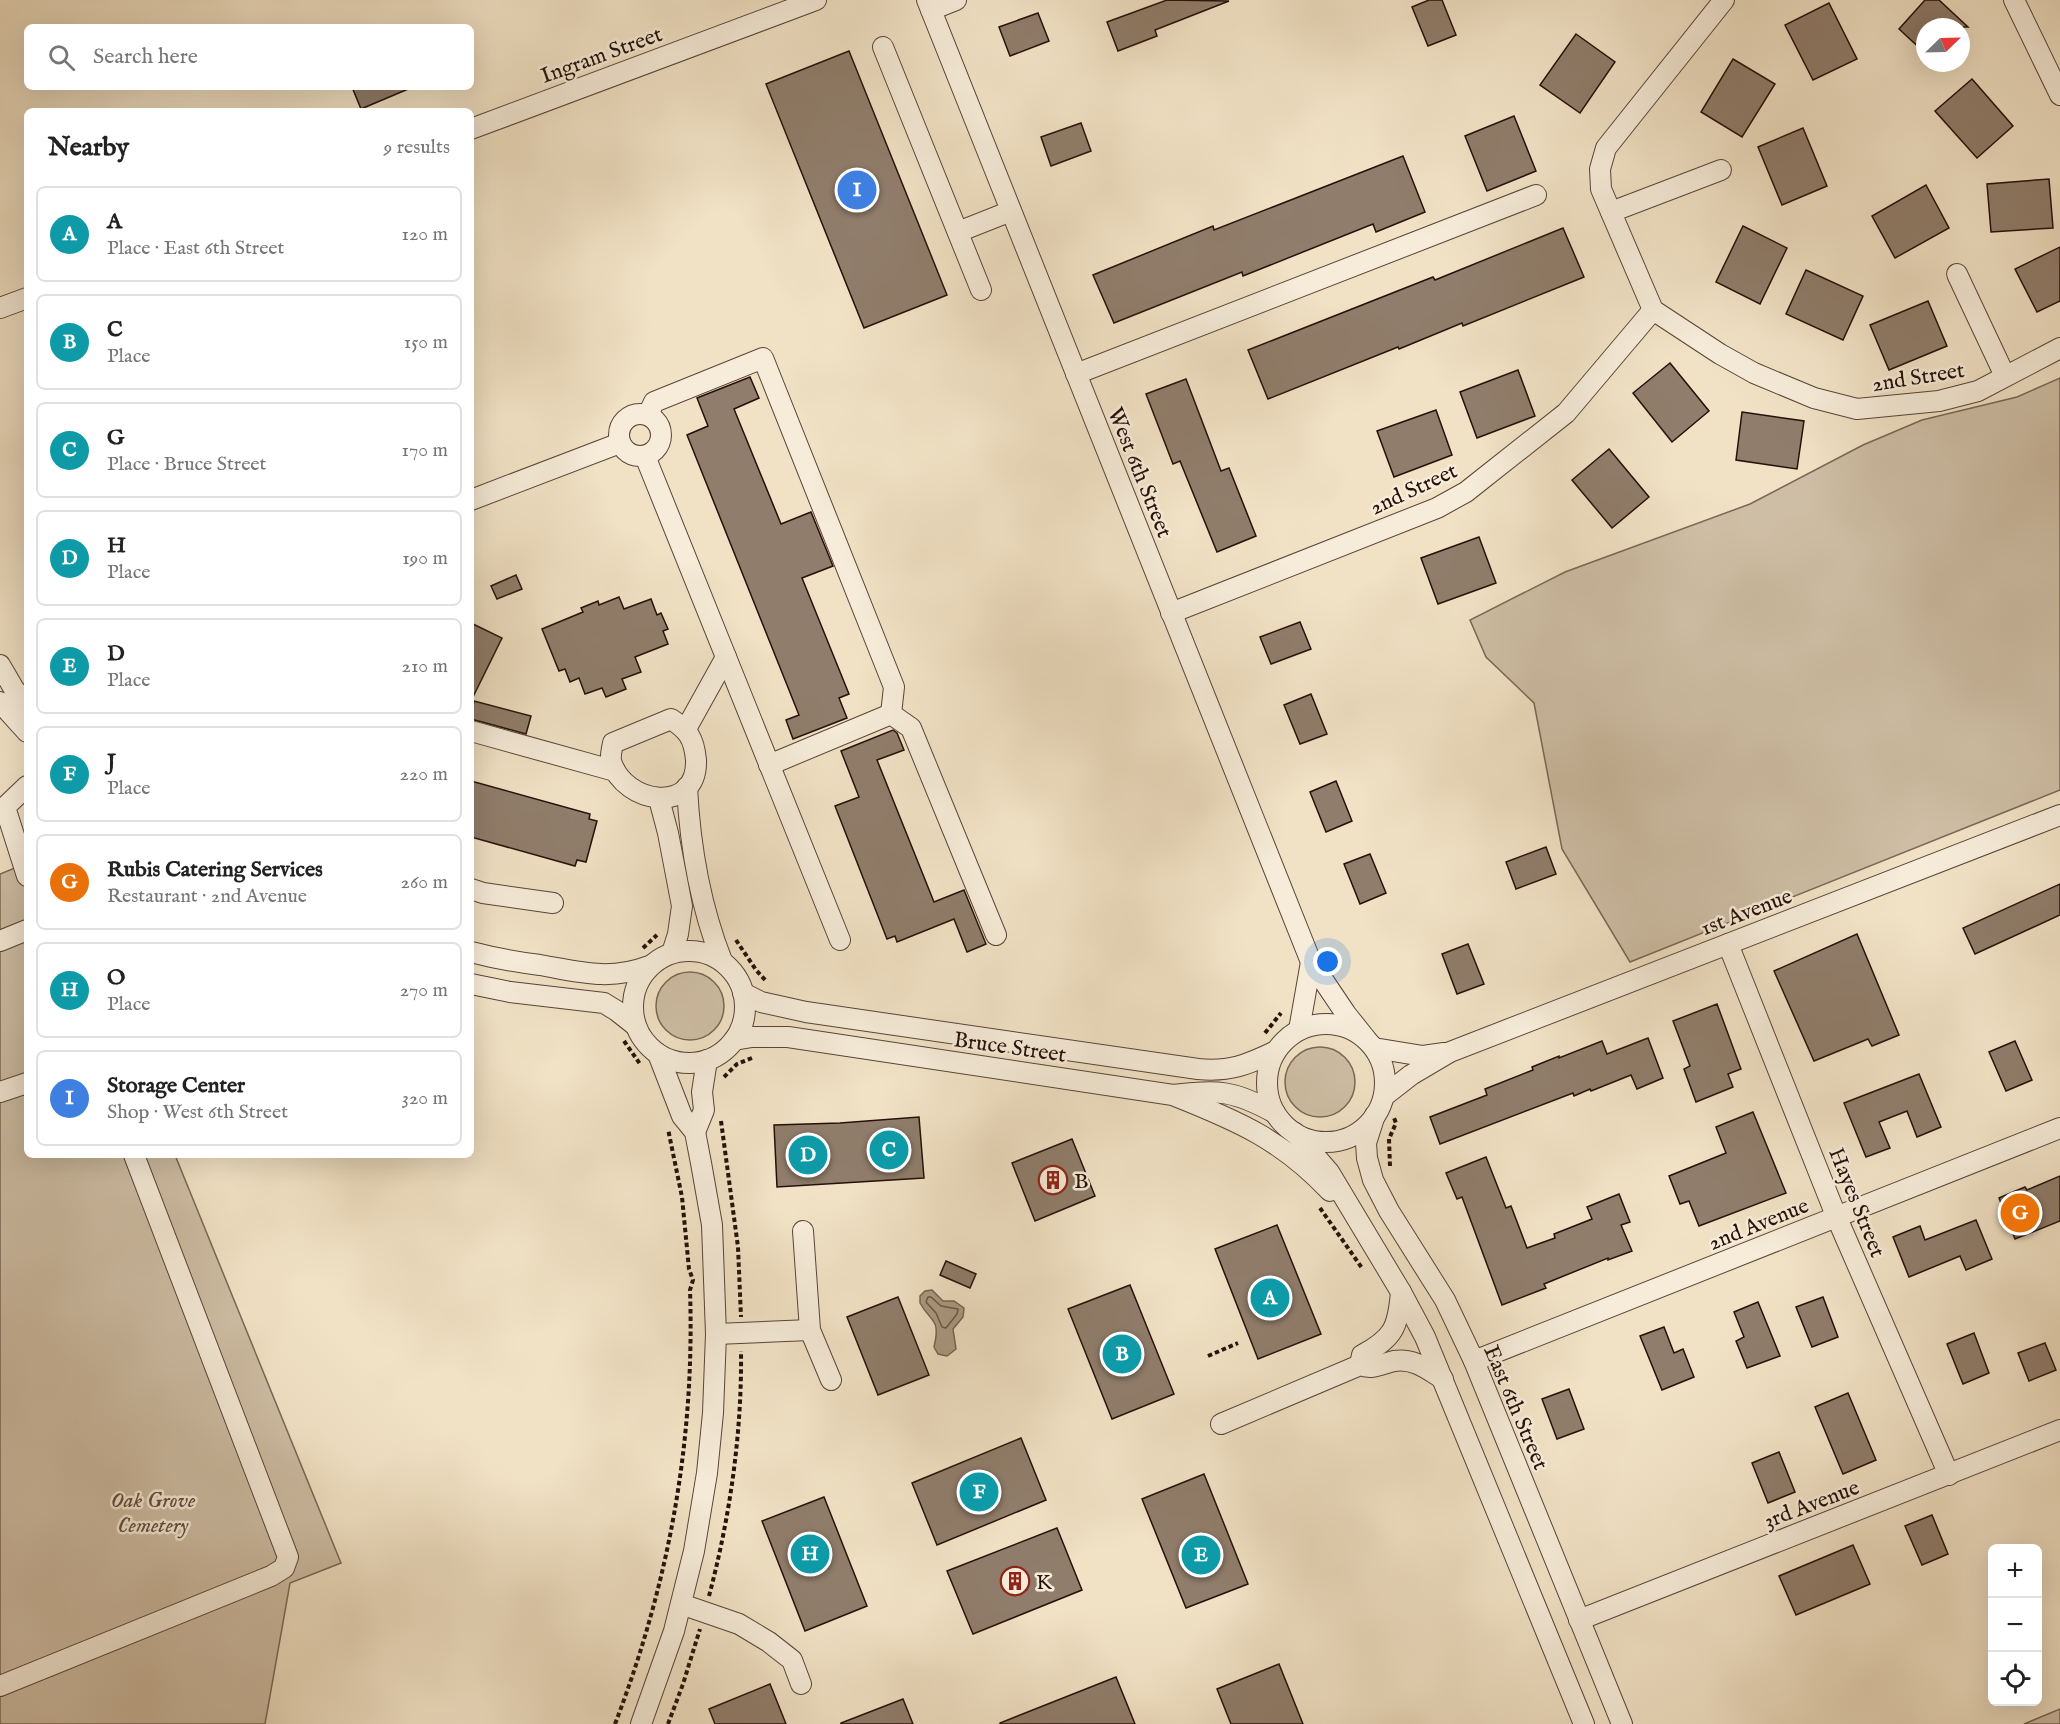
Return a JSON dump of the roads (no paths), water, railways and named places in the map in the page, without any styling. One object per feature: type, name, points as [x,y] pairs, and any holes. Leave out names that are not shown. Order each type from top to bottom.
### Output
[{"type":"street","name":"Ingram Street","points":[[474,128],[816,0]]},
{"type":"street","points":[[929,5],[956,0]]},
{"type":"street","points":[[1653,310],[1601,189],[1600,169],[1606,148],[1724,0]]},
{"type":"street","points":[[2014,0],[2060,95]]},
{"type":"street","name":"West 6th Street","points":[[929,5],[1311,962],[1346,1014],[1370,1043]]},
{"type":"street","points":[[883,47],[981,290]]},
{"type":"street","points":[[1611,212],[1721,170]]},
{"type":"street","points":[[1076,374],[1536,195]]},
{"type":"street","points":[[958,232],[1011,211]]},
{"type":"street","points":[[1957,274],[2005,376]]},
{"type":"street","points":[[0,309],[24,299]]},
{"type":"street","name":"2nd Street","points":[[1171,613],[1437,508],[1466,492],[1566,413],[1653,310],[1720,354],[1754,373],[1814,398],[1857,409],[1940,401],[1978,391],[2060,348]]},
{"type":"street","points":[[648,415],[654,402],[763,358],[894,687],[891,714]]},
{"type":"street","points":[[638,413],[648,415],[656,420],[662,434],[657,448],[645,456],[630,454],[620,443],[619,430],[626,418],[638,413]]},
{"type":"street","points":[[474,499],[620,443]]},
{"type":"street","points":[[645,456],[840,940]]},
{"type":"street","points":[[686,729],[726,657]]},
{"type":"street","points":[[0,660],[24,688]]},
{"type":"street","points":[[0,665],[24,701]]},
{"type":"street","points":[[0,702],[24,729]]},
{"type":"street","points":[[769,765],[891,714]]},
{"type":"street","points":[[891,714],[911,728],[996,935]]},
{"type":"street","points":[[671,719],[686,729],[695,749],[696,770],[687,787],[674,797],[659,799],[646,796],[630,787],[615,771],[610,759],[613,743],[671,719]]},
{"type":"street","points":[[474,732],[615,771]]},
{"type":"street","points":[[687,787],[689,828],[702,903],[722,961]]},
{"type":"street","points":[[24,789],[5,807],[24,867]]},
{"type":"street","points":[[659,799],[682,906],[678,934],[672,953]]},
{"type":"street","name":"1st Avenue","points":[[1384,1096],[1450,1052],[2060,815]]},
{"type":"street","points":[[474,890],[553,903]]},
{"type":"street","points":[[0,941],[24,931]]},
{"type":"street","name":"Hayes Street","points":[[1728,944],[1837,1218],[1949,1475]]},
{"type":"street","points":[[474,953],[499,960],[588,974],[629,974],[672,953],[698,951],[722,961],[735,975],[743,993],[744,1018],[734,1040],[726,1049],[707,1060],[681,1063],[658,1054],[628,1031],[617,1011],[604,1003],[510,992],[474,985]]},
{"type":"street","points":[[1299,1030],[1311,962]]},
{"type":"street","points":[[628,1031],[635,988],[649,966]]},
{"type":"street","name":"Bruce Street","points":[[743,993],[761,1002],[806,1012],[1198,1069],[1219,1071],[1235,1068],[1276,1051]]},
{"type":"street","points":[[1294,1133],[1323,1142],[1339,1140],[1353,1136],[1384,1115],[1383,1071],[1370,1043],[1351,1029],[1334,1024],[1316,1024],[1299,1030],[1286,1039],[1276,1051],[1269,1066],[1267,1082],[1269,1098],[1275,1113],[1329,1172],[1401,1292],[1425,1337],[1584,1724]]},
{"type":"street","name":"Bruce Street","points":[[734,1040],[752,1037],[788,1037],[1173,1095],[1204,1092],[1234,1094],[1275,1113]]},
{"type":"street","name":"1st Avenue","points":[[1370,1043],[1423,1056],[1450,1052]]},
{"type":"street","points":[[641,1724],[674,1631],[694,1551],[707,1473],[713,1413],[716,1334],[712,1225],[695,1132],[682,1116],[658,1054]]},
{"type":"street","points":[[695,1132],[704,1110],[702,1092],[707,1060]]},
{"type":"street","points":[[0,1092],[24,1084]]},
{"type":"street","points":[[1173,1095],[1241,1124],[1281,1147],[1320,1180],[1356,1220]]},
{"type":"street","name":"East 6th Street","points":[[1384,1115],[1366,1143],[1367,1158],[1373,1180],[1389,1211],[1445,1300],[1474,1361],[1622,1724]]},
{"type":"street","name":"2nd Avenue","points":[[1474,1361],[2060,1128]]},
{"type":"street","points":[[0,1686],[271,1576],[284,1568],[288,1557],[135,1158]]},
{"type":"street","points":[[802,1231],[810,1329],[831,1380]]},
{"type":"street","points":[[1360,1365],[1362,1356],[1389,1337],[1399,1317],[1401,1292]]},
{"type":"street","points":[[716,1334],[810,1329]]},
{"type":"street","points":[[1221,1424],[1360,1365],[1367,1368],[1394,1361],[1416,1362],[1443,1379]]},
{"type":"street","name":"3rd Avenue","points":[[1579,1620],[2060,1430]]},
{"type":"street","points":[[681,1604],[740,1624],[769,1642],[792,1660],[801,1684]]},
{"type":"water","points":[[932,1290],[943,1301],[954,1301],[964,1308],[963,1317],[953,1329],[956,1349],[947,1356],[938,1354],[934,1347],[936,1326],[920,1303],[920,1296],[925,1291]]},
{"type":"place","name":"Storage Center","points":[[857,190]]},
{"type":"place","name":"G","points":[[889,1150]]},
{"type":"place","name":"H","points":[[808,1155]]},
{"type":"place","name":"B","points":[[1053,1180]]},
{"type":"place","name":"Rubis Catering Services","points":[[2020,1213]]},
{"type":"place","name":"A","points":[[1270,1298]]},
{"type":"place","name":"C","points":[[1122,1354]]},
{"type":"place","name":"J","points":[[979,1492]]},
{"type":"place","name":"O","points":[[810,1554]]},
{"type":"place","name":"D","points":[[1201,1555]]},
{"type":"place","name":"K","points":[[1015,1581]]},
{"type":"park label","name":"Oak Grove Cemetery","points":[[153,1512]]}]
